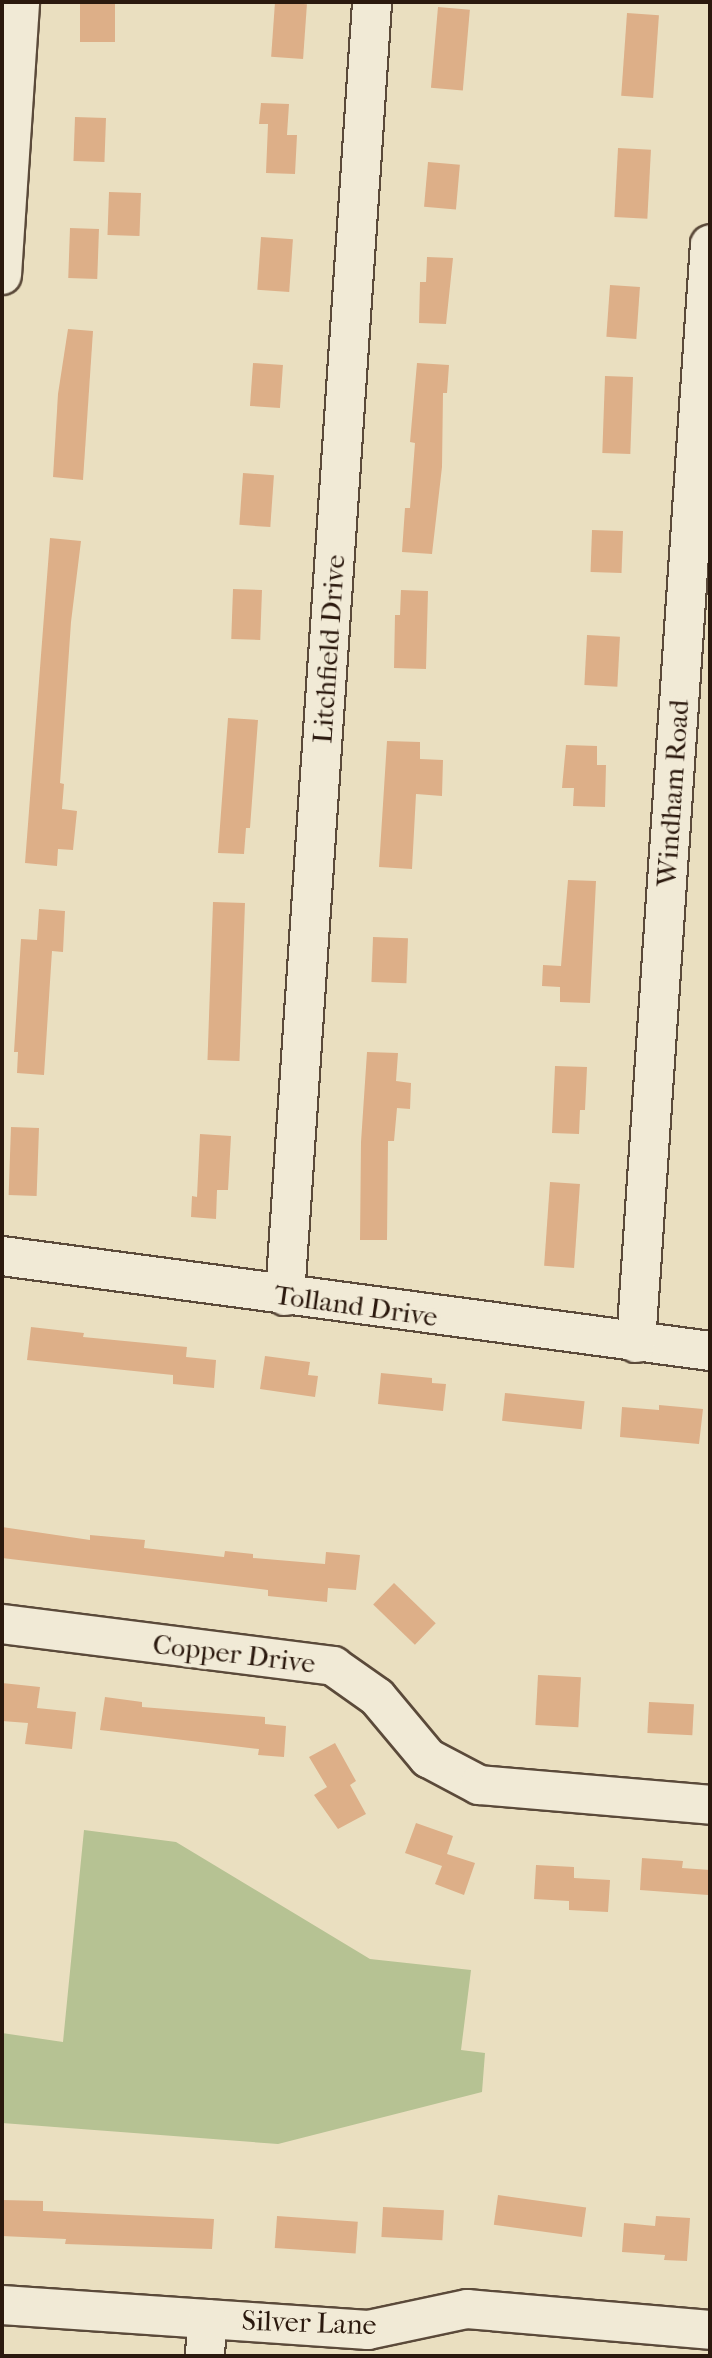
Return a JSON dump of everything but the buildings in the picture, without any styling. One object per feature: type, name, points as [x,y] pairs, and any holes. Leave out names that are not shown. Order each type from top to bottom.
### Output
[{"type":"street","points":[[2,275],[20,2]]},
{"type":"street","name":"Litchfield Drive","points":[[285,1296],[372,2]]},
{"type":"street","name":"Windham Road","points":[[636,1343],[710,244]]},
{"type":"street","name":"Tolland Drive","points":[[2,1256],[710,1351]]},
{"type":"street","name":"Copper Drive","points":[[2,1624],[333,1666],[377,1697],[428,1758],[479,1785],[710,1805]]},
{"type":"street","name":"Silver Lane","points":[[2,2305],[206,2338],[368,2330],[467,2309],[710,2330]]},
{"type":"green space","points":[[84,1830],[176,1842],[370,1959],[471,1970],[461,2050],[485,2053],[482,2092],[278,2144],[2,2123],[2,2033],[63,2042]]}]
